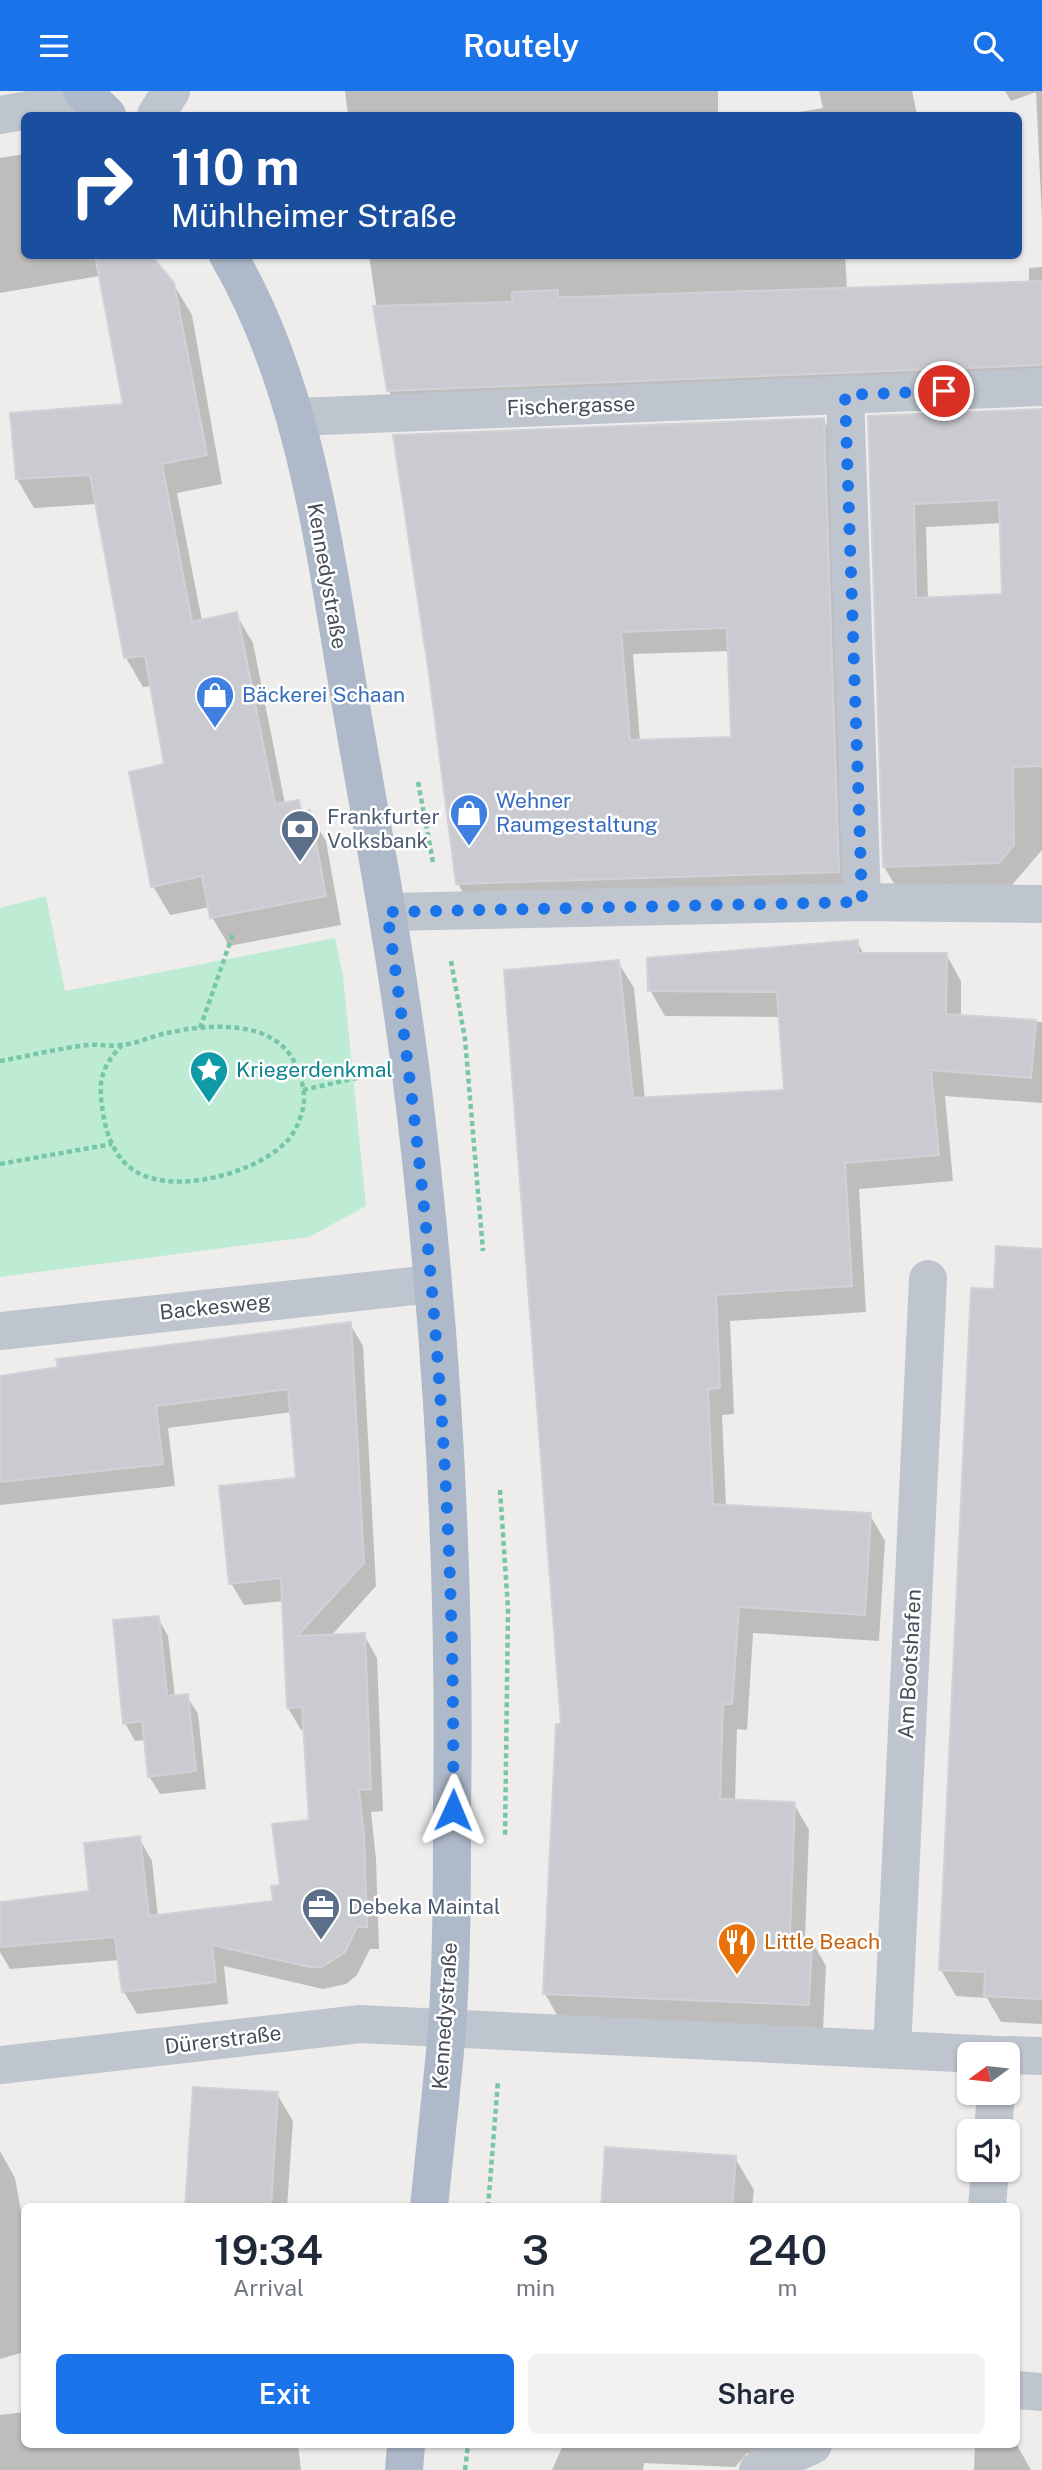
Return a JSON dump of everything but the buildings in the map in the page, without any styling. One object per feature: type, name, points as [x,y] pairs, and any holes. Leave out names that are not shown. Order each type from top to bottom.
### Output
[{"type":"main road","name":"Kennedystraße","points":[[230,259],[263,322],[296,418],[320,536],[387,912],[410,1067],[445,1440],[452,1588],[452,1920],[447,2027],[429,2203]]},
{"type":"main road","points":[[404,2470],[406,2448]]},
{"type":"street","points":[[158,112],[171,91]]},
{"type":"street","points":[[21,112],[93,102]]},
{"type":"street","points":[[0,115],[21,112]]},
{"type":"street","name":"Fischergasse","points":[[296,418],[1042,387]]},
{"type":"street","points":[[845,395],[862,902]]},
{"type":"street","points":[[387,912],[862,902],[1042,904]]},
{"type":"street","name":"Am Bootshafen","points":[[892,2050],[928,1279]]},
{"type":"street","name":"Backesweg","points":[[0,1331],[431,1284]]},
{"type":"street","name":"Dürerstraße","points":[[0,2066],[360,2024],[447,2027]]},
{"type":"street","points":[[447,2027],[502,2032],[957,2053]]},
{"type":"street","points":[[1020,2055],[1042,2056]]},
{"type":"street","points":[[987,2203],[989,2182]]},
{"type":"street","points":[[1020,2390],[1042,2392]]},
{"type":"street","points":[[758,2470],[806,2448]]},
{"type":"path","points":[[200,1028],[233,934]]},
{"type":"path","points":[[0,1061],[89,1045],[122,1045],[170,1032],[200,1028],[240,1028],[260,1033],[279,1044],[293,1059],[303,1090],[301,1117],[284,1145],[250,1166],[176,1183],[146,1176],[127,1165],[111,1145],[103,1112],[101,1079],[107,1061],[122,1045]]},
{"type":"path","points":[[303,1090],[352,1079]]},
{"type":"path","points":[[0,1164],[111,1145]]},
{"type":"path","points":[[488,2203],[502,2032]]},
{"type":"path","points":[[465,2470],[468,2448]]},
{"type":"green space","points":[[46,896],[65,991],[335,938],[343,977],[366,1206],[309,1237],[0,1277],[0,908]]},
{"type":"place","name":"Bäckerei Schaan","points":[[215,729]]},
{"type":"place","name":"Wehner Raumgestaltung","points":[[469,847]]},
{"type":"place","name":"Frankfurter Volksbank","points":[[300,863]]},
{"type":"place","name":"Kriegerdenkmal","points":[[209,1104]]},
{"type":"place","name":"Debeka Maintal","points":[[321,1941]]},
{"type":"place","name":"Little Beach","points":[[737,1976]]},
{"type":"route","points":[[453,1810],[452,1588],[445,1440],[410,1067],[387,912],[862,902],[845,395],[944,391]]}]
